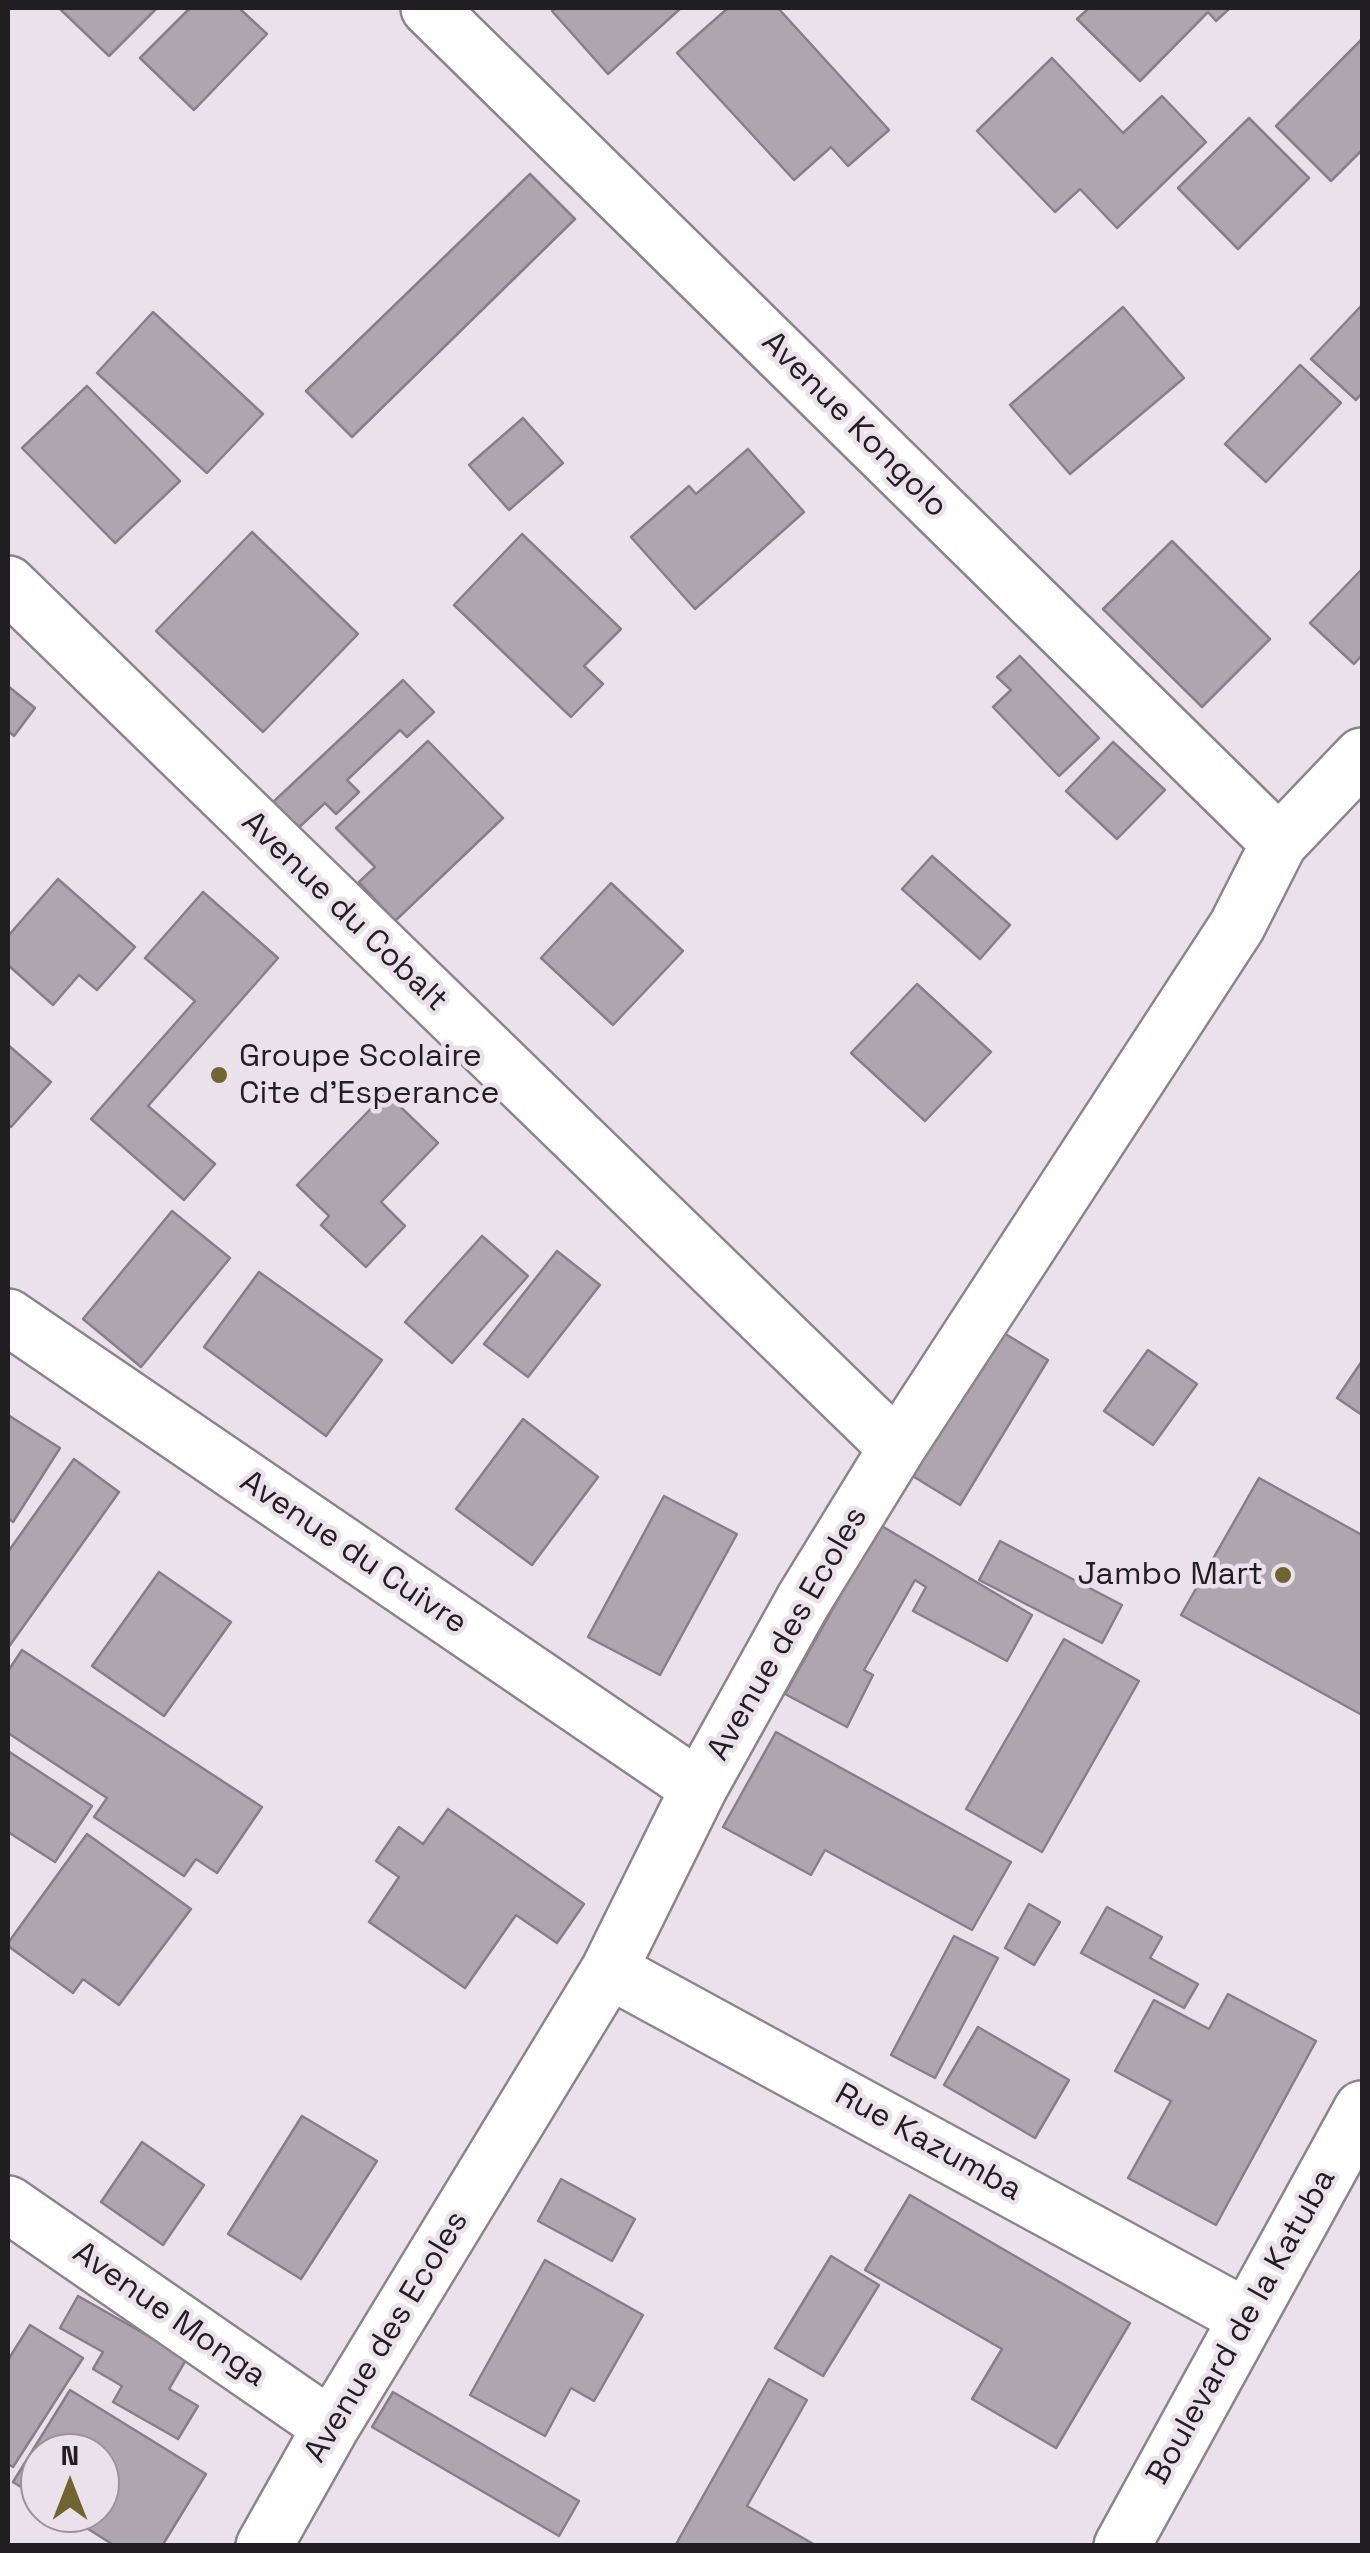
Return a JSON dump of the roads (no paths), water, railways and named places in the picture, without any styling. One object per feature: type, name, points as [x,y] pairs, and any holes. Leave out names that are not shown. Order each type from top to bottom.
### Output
[{"type":"street","name":"Avenue Kongolo","points":[[429,8],[1279,843]]},
{"type":"street","name":"Avenue du Cobalt","points":[[8,584],[897,1448]]},
{"type":"street","name":"Avenue des Ecoles","points":[[264,2546],[331,2427],[609,1970],[699,1788],[803,1601],[897,1448],[1237,926],[1279,843],[1362,756]]},
{"type":"street","name":"Avenue du Cuivre","points":[[8,1317],[699,1788]]},
{"type":"street","name":"Rue Kazumba","points":[[609,1970],[1246,2316]]},
{"type":"street","name":"Boulevard de la Katuba","points":[[1122,2546],[1362,2108]]},
{"type":"street","name":"Avenue Monga","points":[[8,2204],[331,2427]]},
{"type":"place","name":"Groupe Scolaire Cite d'Esperance","points":[[219,1075]]},
{"type":"place","name":"Jambo Mart","points":[[1283,1575]]}]
